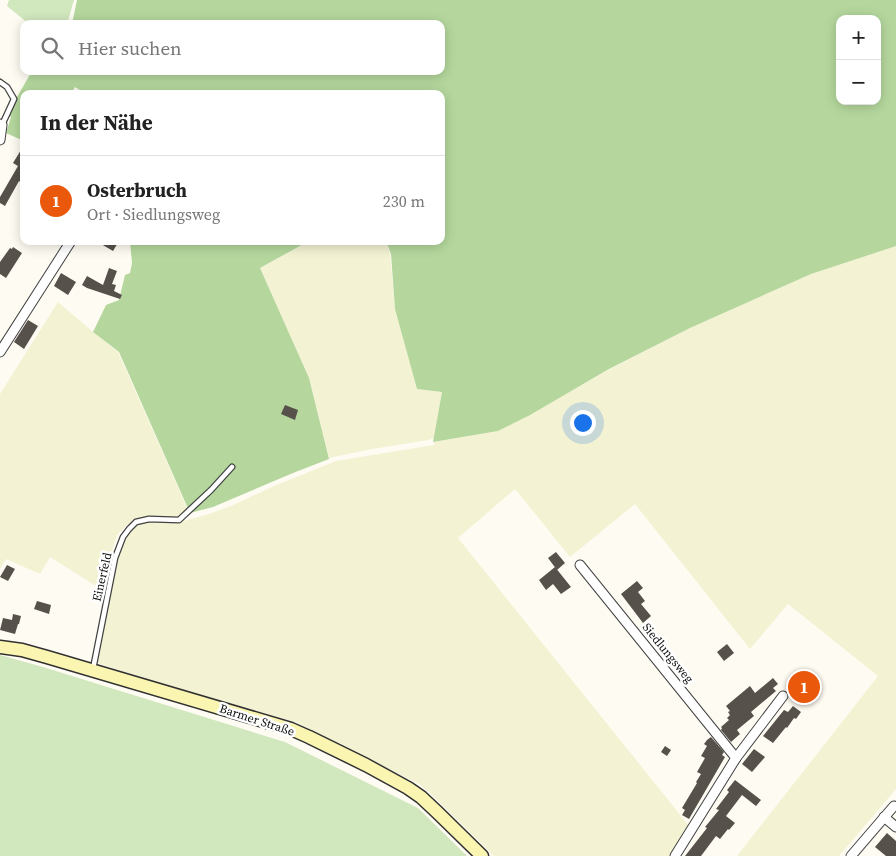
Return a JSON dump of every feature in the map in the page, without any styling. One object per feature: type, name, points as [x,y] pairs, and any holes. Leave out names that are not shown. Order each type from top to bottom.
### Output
[{"type":"main road","name":"Barmer Straße","points":[[0,647],[22,650],[93,670],[309,737],[394,780],[421,797],[482,856]]},
{"type":"street","points":[[0,140],[1,124]]},
{"type":"street","points":[[0,352],[68,245]]},
{"type":"street","name":"Siedlungsweg","points":[[580,565],[736,758]]},
{"type":"street","points":[[675,856],[736,758],[783,696]]},
{"type":"street","points":[[856,854],[894,806]]},
{"type":"street","points":[[884,817],[896,827]]},
{"type":"lane","points":[[0,82],[8,87],[14,99],[1,124]]},
{"type":"lane","name":"Einerfeld","points":[[93,670],[115,558],[123,537],[136,522],[149,519],[179,520],[212,490],[232,467]]},
{"type":"green space","points":[[9,0],[74,0],[68,20],[24,20],[7,6]]},
{"type":"green space","points":[[77,0],[896,0],[896,246],[811,274],[690,328],[609,369],[530,415],[498,431],[433,442],[442,392],[417,389],[395,309],[391,254],[388,245],[445,245],[445,90],[80,90],[75,87],[73,90],[21,90],[30,75],[445,75],[445,20],[73,20]]},
{"type":"green space","points":[[20,92],[20,139],[6,133],[11,117],[9,116]]},
{"type":"green space","points":[[130,245],[302,245],[260,268],[309,378],[329,459],[213,507],[190,513],[119,352],[93,332],[106,305],[119,300],[125,275],[130,273],[132,263]]},
{"type":"green space","points":[[303,245],[387,245],[390,254],[395,308],[417,389],[442,392],[434,438],[329,458],[309,378],[260,268]]},
{"type":"green space","points":[[896,245],[896,789],[839,856],[737,856],[878,676],[788,604],[750,649],[635,504],[570,557],[515,489],[458,538],[689,826],[671,856],[494,856],[419,784],[296,722],[236,706],[91,661],[122,536],[132,526],[141,522],[163,520],[180,522],[209,514],[336,461],[434,445],[434,442],[498,431],[610,369],[690,328],[811,274]]},
{"type":"green space","points":[[58,302],[118,352],[188,510],[180,518],[141,518],[127,525],[117,535],[110,557],[104,591],[50,557],[40,574],[6,559],[0,569],[0,394]]},
{"type":"green space","points":[[0,655],[285,742],[418,808],[467,856],[0,856]]},
{"type":"building","points":[[20,152],[20,182],[5,206],[0,203],[0,197],[18,166],[13,163]]},
{"type":"building","points":[[103,245],[117,245],[113,251]]},
{"type":"building","points":[[13,247],[22,253],[6,278],[0,274],[0,262],[10,248],[12,249]]},
{"type":"building","points":[[109,268],[117,271],[112,284],[116,285],[114,291],[122,295],[120,299],[82,285],[87,276],[103,285]]},
{"type":"building","points":[[61,273],[76,282],[68,295],[54,286]]},
{"type":"building","points":[[28,320],[38,326],[24,349],[14,342]]},
{"type":"building","points":[[285,405],[298,410],[295,420],[281,414]]},
{"type":"building","points":[[556,552],[565,563],[557,570],[548,558]]},
{"type":"building","points":[[7,565],[15,569],[8,581],[0,577]]},
{"type":"building","points":[[555,567],[571,587],[561,594],[553,584],[546,590],[539,580]]},
{"type":"building","points":[[637,581],[643,588],[638,592],[645,601],[641,604],[651,616],[643,623],[621,594]]},
{"type":"building","points":[[37,601],[51,605],[49,614],[34,609]]},
{"type":"building","points":[[13,614],[21,616],[15,634],[0,630],[3,618],[12,620]]},
{"type":"building","points":[[727,644],[734,653],[724,661],[717,652]]},
{"type":"building","points":[[773,678],[778,684],[773,688],[776,691],[751,712],[754,716],[737,730],[740,734],[731,742],[721,730],[721,727],[729,720],[727,718],[730,715],[728,712],[730,711],[726,706],[750,686],[755,693]]},
{"type":"building","points":[[793,706],[801,712],[773,743],[763,736],[784,710],[788,712]]},
{"type":"building","points":[[711,737],[724,752],[722,755],[725,757],[689,819],[682,815],[685,810],[682,808],[701,774],[697,772],[705,758],[701,756],[707,746],[704,744]]},
{"type":"building","points":[[665,746],[671,750],[667,756],[661,752]]},
{"type":"building","points":[[754,749],[765,757],[752,772],[742,764]]},
{"type":"building","points":[[735,780],[761,800],[756,806],[742,795],[726,816],[735,823],[729,830],[720,839],[716,836],[701,856],[685,856],[719,810],[716,809],[729,792],[727,790]]},
{"type":"building","points":[[887,833],[896,841],[896,856],[886,856],[875,847]]},
{"type":"place","name":"Osterbruch","points":[[804,687]]}]
